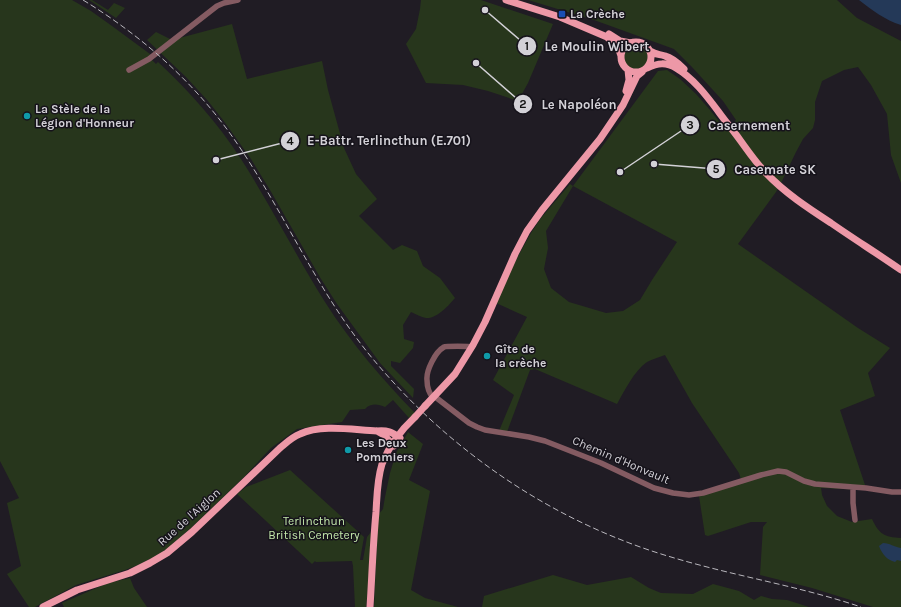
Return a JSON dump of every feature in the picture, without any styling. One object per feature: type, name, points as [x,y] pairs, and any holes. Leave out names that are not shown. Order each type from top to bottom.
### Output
[{"type":"main road","points":[[506,0],[556,16],[611,40],[618,48],[622,64],[628,70],[634,72],[664,63],[680,70],[703,92],[759,166],[781,188],[901,270]]},
{"type":"main road","points":[[580,26],[604,32],[620,41],[642,43],[655,54],[663,55],[672,59],[710,93],[720,106],[740,140]]},
{"type":"main road","points":[[621,56],[625,48],[631,43]]},
{"type":"main road","points":[[370,607],[377,486],[384,460],[394,446],[404,427],[455,374],[472,347],[485,322],[517,248],[533,222],[595,146],[608,127],[624,102],[637,76],[650,64],[650,51]]},
{"type":"main road","points":[[608,127],[627,89],[629,80],[628,70]]},
{"type":"main road","name":"Rue de l'Aiglon","points":[[42,607],[73,592],[130,573],[157,559],[182,541],[280,448],[299,434],[323,428],[376,431],[382,430],[390,431],[399,437]]},
{"type":"main road","points":[[376,431],[384,435],[394,446]]},
{"type":"street","points":[[128,70],[149,59],[217,6],[238,0]]},
{"type":"street","points":[[434,397],[428,389],[427,378],[433,358],[436,354],[446,346],[472,347]]},
{"type":"street","name":"Chemin d'Honvault","points":[[434,397],[469,423],[480,428],[545,441],[601,463],[651,486],[673,493],[689,495],[703,493],[778,471],[786,472],[809,483],[901,492]]},
{"type":"street","points":[[853,487],[855,520]]},
{"type":"green space","points":[[0,0],[72,0],[91,11],[150,54],[151,59],[156,64],[158,62],[170,73],[192,96],[223,133],[241,159],[314,285],[345,332],[379,374],[415,413],[409,418],[393,400],[385,407],[375,405],[365,409],[350,410],[342,422],[297,429],[271,448],[245,476],[167,549],[138,565],[76,585],[35,607],[29,607],[7,574],[21,566],[7,503],[19,498],[0,461]]},
{"type":"green space","points":[[89,0],[92,0],[108,10],[114,3],[125,8],[116,18]]},
{"type":"green space","points":[[421,0],[481,0],[553,24],[528,83],[518,101],[488,91],[463,85],[426,83],[406,44],[416,29]]},
{"type":"green space","points":[[528,0],[837,0],[857,18],[901,41],[901,183],[891,155],[887,114],[871,85],[858,67],[844,70],[822,81],[815,102],[815,120],[813,128],[803,139],[776,192],[738,244],[858,328],[890,348],[868,373],[875,396],[840,410],[865,485],[863,490],[821,488],[822,495],[827,506],[837,516],[852,522],[872,519],[877,528],[886,536],[901,538],[901,607],[873,607],[812,588],[760,575],[763,527],[767,522],[751,522],[708,536],[705,535],[699,496],[742,482],[739,473],[692,403],[665,355],[647,362],[638,370],[617,404],[535,369],[530,370],[507,432],[499,431],[514,395],[493,380],[527,317],[496,303],[516,260],[541,218],[570,184],[573,186],[658,71],[667,70],[680,79],[696,94],[726,130],[736,120],[723,101],[674,49],[594,20]],"holes":[[[573,186],[677,242],[640,300],[623,311],[606,313],[569,302],[551,288],[544,269],[548,248],[546,231]]]},
{"type":"green space","points":[[232,24],[247,79],[322,61],[328,90],[344,148],[356,174],[377,199],[359,216],[393,250],[402,245],[417,251],[423,266],[440,278],[455,298],[442,311],[430,318],[424,318],[411,312],[403,325],[404,339],[414,342],[413,348],[400,363],[391,361],[391,366],[414,389],[413,398],[380,363],[337,304],[251,159],[223,120],[186,77],[147,40],[156,32],[172,40]]},
{"type":"green space","points":[[636,45],[645,48],[648,57],[645,66],[636,69],[627,66],[624,57],[627,48]]},
{"type":"green space","points":[[408,432],[423,444],[409,480],[430,491],[411,590],[425,598],[458,607],[374,607],[378,515],[383,509],[390,473],[396,453]]},
{"type":"green space","name":"Terlincthun British Cemetery","points":[[290,470],[364,537],[360,560],[363,560],[367,537],[371,532],[370,570],[366,607],[355,607],[352,561],[315,561],[312,564],[237,494],[246,487]]},
{"type":"green space","points":[[553,575],[587,585],[631,577],[649,588],[661,593],[693,594],[713,584],[739,591],[754,600],[761,596],[772,599],[787,600],[809,607],[482,607],[484,596]]},
{"type":"green space","points":[[130,578],[134,588],[147,607],[64,607],[62,603],[108,583]]},
{"type":"water","points":[[859,0],[901,0],[901,25],[884,18]]},
{"type":"water","points":[[883,543],[901,548],[901,561],[897,560],[895,562],[885,556],[879,546]]},
{"type":"railway","points":[[83,0],[105,14],[146,45],[184,79],[202,98],[234,139],[251,165],[331,301],[349,328],[368,353],[399,388],[467,451],[504,478],[543,502],[584,524],[627,542],[695,564],[814,593],[861,607]]},
{"type":"place","name":"Le Moulin Wibert","points":[[485,10]]},
{"type":"place","name":"La Crèche","points":[[562,14]]},
{"type":"place","name":"Le Napoléon","points":[[476,63]]},
{"type":"place","name":"La Stèle de la Légion d'Honneur","points":[[27,116]]},
{"type":"place","name":"E-Battr. Terlincthun (E.701)","points":[[216,160]]},
{"type":"place","name":"Casemate SK","points":[[654,164]]},
{"type":"place","name":"Casernement","points":[[620,172]]},
{"type":"place","name":"Gîte de la crèche","points":[[487,356]]},
{"type":"place","name":"Les Deux Pommiers","points":[[348,450]]}]
